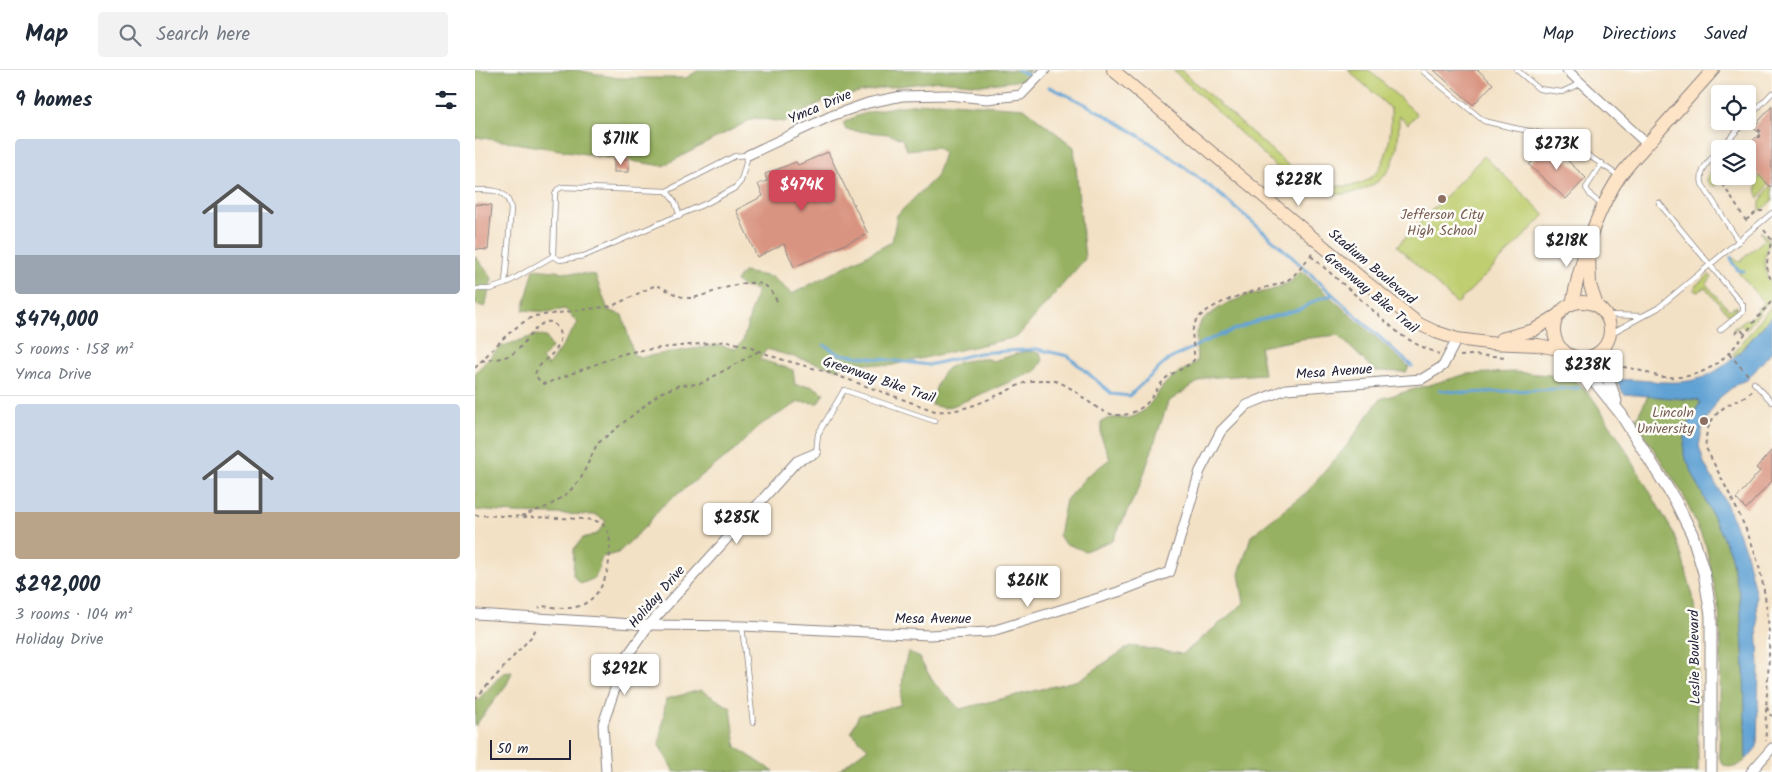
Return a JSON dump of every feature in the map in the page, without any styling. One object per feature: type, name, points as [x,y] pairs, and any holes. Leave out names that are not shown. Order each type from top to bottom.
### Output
[{"type":"main road","name":"Stadium Boulevard","points":[[1113,70],[1403,313],[1419,324],[1457,339],[1488,343],[1538,344],[1569,353]]},
{"type":"main road","points":[[1572,304],[1576,282],[1590,240],[1603,206],[1620,176],[1713,70]]},
{"type":"main road","points":[[1590,240],[1590,285],[1610,328],[1607,342],[1598,352],[1580,357],[1569,353],[1557,342],[1555,324],[1558,315],[1564,308],[1581,302],[1589,303],[1602,311]]},
{"type":"main road","name":"Stadium Boulevard","points":[[1488,343],[1534,330],[1558,315]]},
{"type":"street","name":"Ymca Drive","points":[[748,154],[831,116],[868,103],[902,96],[948,96],[987,99],[1021,95],[1045,70]]},
{"type":"street","points":[[1567,70],[1647,144]]},
{"type":"street","name":"Mesa Avenue","points":[[475,614],[649,625],[742,626],[929,635],[989,632],[1118,592],[1170,572],[1200,471],[1221,431],[1247,405],[1286,389],[1421,379],[1443,366],[1449,358],[1457,339]]},
{"type":"street","name":"Leslie Boulevard","points":[[1607,342],[1605,370],[1621,414]]},
{"type":"street","name":"Leslie Boulevard","points":[[1569,353],[1621,414],[1676,502],[1692,534],[1704,573],[1711,615],[1711,772]]},
{"type":"street","name":"Holiday Drive","points":[[606,772],[603,724],[625,659],[649,625],[797,461],[816,453]]},
{"type":"street","points":[[1751,772],[1769,751]]},
{"type":"lane","points":[[1517,70],[1539,89],[1562,92],[1581,83]]},
{"type":"lane","points":[[1424,72],[1484,121],[1561,136],[1620,176]]},
{"type":"lane","points":[[1756,110],[1772,93]]},
{"type":"lane","points":[[1728,140],[1738,130]]},
{"type":"lane","points":[[748,154],[741,181],[735,188],[680,216],[584,256],[560,260],[553,256],[555,195],[557,190],[562,187],[667,191],[735,156],[748,154]]},
{"type":"lane","points":[[1711,159],[1702,169],[1702,184],[1739,242]]},
{"type":"lane","points":[[1602,163],[1586,188],[1591,196],[1603,206]]},
{"type":"lane","points":[[475,190],[496,190],[509,200],[511,209],[505,284]]},
{"type":"lane","points":[[667,191],[675,202],[680,216]]},
{"type":"lane","points":[[1659,203],[1744,308],[1743,312],[1720,330]]},
{"type":"lane","points":[[1607,342],[1617,330],[1658,308],[1711,266],[1772,213]]},
{"type":"lane","points":[[475,289],[490,289],[505,284],[553,256]]},
{"type":"lane","points":[[1602,311],[1643,316]]},
{"type":"lane","points":[[1754,383],[1772,402]]},
{"type":"lane","points":[[816,453],[819,434],[844,390],[935,421]]},
{"type":"lane","points":[[742,626],[753,723]]},
{"type":"path","points":[[1756,140],[1762,134],[1753,126],[1759,118]]},
{"type":"path","points":[[1723,185],[1746,220],[1758,211],[1762,212],[1767,208]]},
{"type":"path","points":[[1752,215],[1771,239],[1766,261],[1772,281]]},
{"type":"path","name":"Greenway Bike Trail","points":[[481,361],[507,357],[517,351],[538,325],[547,322],[554,324],[559,329],[560,336],[559,344],[541,364],[535,374],[540,382],[545,384],[622,354],[721,341],[737,343],[777,358],[862,384],[935,411],[961,410],[1024,383],[1035,380],[1047,380],[1063,384],[1095,408],[1118,414],[1133,412],[1145,405],[1166,378],[1191,364],[1194,360],[1194,324],[1199,318],[1226,301],[1282,283],[1295,274],[1311,256],[1401,335],[1418,345],[1449,358],[1472,355],[1509,356]]},
{"type":"path","points":[[475,368],[523,321],[535,316],[612,306],[656,285],[675,294],[690,298],[729,287],[760,284],[767,287],[778,303]]},
{"type":"path","points":[[1612,368],[1623,367],[1663,377],[1691,376],[1708,370],[1729,354],[1772,301]]},
{"type":"path","points":[[1735,333],[1741,329],[1745,334]]},
{"type":"path","points":[[519,517],[549,506],[569,493],[581,478],[597,444],[660,393],[680,385],[700,384],[759,351]]},
{"type":"path","points":[[1729,354],[1750,376]]},
{"type":"path","points":[[1754,383],[1754,389],[1750,393],[1727,405],[1714,417],[1705,440],[1706,448],[1750,538],[1759,571],[1768,620],[1765,721],[1769,751]]},
{"type":"path","points":[[475,515],[566,517],[598,522],[604,525],[608,531],[610,541],[608,570],[593,597],[583,605],[570,608],[541,606],[538,610],[537,629],[532,636],[475,698]]},
{"type":"path","points":[[1766,702],[1769,714],[1772,716]]},
{"type":"green space","points":[[475,70],[577,70],[618,78],[686,78],[699,70],[1030,70],[1022,80],[982,85],[939,81],[882,88],[826,100],[785,122],[754,118],[663,166],[476,137],[475,140]]},
{"type":"green space","points":[[1173,70],[1181,70],[1303,178],[1326,184],[1345,186],[1360,183],[1372,176],[1381,165],[1387,150],[1391,109],[1348,70],[1369,70],[1417,114],[1408,124],[1399,116],[1397,149],[1394,159],[1390,168],[1375,183],[1348,194],[1323,193],[1298,185],[1290,180]]},
{"type":"green space","points":[[937,102],[1024,108],[1074,147],[1085,259],[1017,337],[888,366],[855,362],[836,369],[766,349],[759,359],[793,370],[795,385],[812,386],[824,393],[818,403],[799,402],[760,425],[735,450],[661,507],[647,525],[618,553],[602,557],[595,578],[581,584],[573,575],[574,549],[583,538],[597,534],[606,521],[596,515],[475,510],[475,373],[500,347],[536,335],[546,337],[552,348],[542,358],[548,366],[578,323],[565,309],[548,312],[523,310],[534,269],[595,275],[608,310],[622,315],[634,355],[642,357],[718,345],[735,349],[743,341],[757,290],[743,287],[736,281],[743,272],[772,277],[792,294],[892,242],[897,215],[936,177],[944,153],[937,147],[907,150],[902,139],[888,134],[846,130],[843,123],[876,110]]},
{"type":"green space","points":[[1484,156],[1545,215],[1457,304],[1397,246]]},
{"type":"green space","points":[[1711,173],[1711,185],[1707,179]]},
{"type":"green space","points":[[1760,176],[1768,184],[1759,199],[1756,190]]},
{"type":"green space","points":[[1770,186],[1772,188],[1772,201],[1760,210],[1760,202]]},
{"type":"green space","points":[[1761,231],[1769,241],[1764,261],[1767,276],[1772,284],[1772,297],[1746,330],[1741,325],[1733,331],[1734,328],[1758,312],[1758,308],[1764,303],[1738,272],[1744,272],[1744,270],[1738,269],[1732,257],[1739,262],[1765,239]]},
{"type":"green space","points":[[475,256],[492,278],[485,307],[475,304]]},
{"type":"green space","points":[[1301,271],[1409,367],[1406,372],[1375,371],[1338,335],[1301,339],[1260,347],[1264,374],[1204,378],[1168,402],[1140,486],[1113,540],[1085,551],[1064,543],[1059,535],[1066,500],[1087,476],[1110,459],[1101,436],[1101,422],[1111,418],[1135,416],[1151,403],[1168,381],[1197,361],[1196,336],[1201,321],[1222,306],[1245,296],[1272,290],[1290,282]]},
{"type":"green space","points":[[1709,275],[1712,277],[1706,284],[1729,310],[1737,306],[1737,309],[1729,315],[1705,287],[1698,292],[1695,290],[1696,285]]},
{"type":"green space","points":[[1772,305],[1772,316],[1735,357],[1733,354]]},
{"type":"green space","points":[[1026,351],[1040,353],[1043,360],[1036,371],[955,405],[944,408],[932,405],[939,381],[947,369],[953,365],[980,359],[993,361]]},
{"type":"green space","points":[[1514,372],[1550,375],[1578,382],[1594,400],[1620,440],[1673,532],[1693,596],[1697,630],[1698,772],[836,772],[868,748],[851,732],[859,715],[900,705],[904,667],[908,652],[918,656],[934,683],[960,709],[1079,680],[1130,646],[1183,654],[1244,603],[1239,574],[1251,536],[1307,492],[1348,444],[1380,399],[1467,374]]},
{"type":"green space","points":[[1648,396],[1698,400],[1700,403],[1687,428],[1684,455],[1730,553],[1740,598],[1744,665],[1746,760],[1736,767],[1725,766],[1719,756],[1721,644],[1719,610],[1706,546],[1683,494],[1635,421]]},
{"type":"green space","points":[[512,672],[507,684],[475,726],[475,703],[503,673]]},
{"type":"green space","points":[[701,690],[731,708],[736,747],[774,772],[674,772],[659,745],[666,699]]},
{"type":"water","points":[[1772,316],[1772,351],[1747,380],[1738,383],[1719,398],[1703,425],[1699,446],[1704,463],[1725,501],[1745,549],[1756,596],[1759,667],[1757,747],[1746,760],[1744,665],[1740,598],[1730,553],[1684,455],[1688,428],[1700,403],[1698,400],[1624,394],[1616,380],[1680,382],[1702,378],[1725,365]]},
{"type":"building","points":[[1434,70],[1478,70],[1493,84],[1473,105]]},
{"type":"building","points":[[1772,106],[1772,188],[1756,173],[1756,140],[1754,140],[1760,133],[1756,130],[1756,125]]},
{"type":"building","points":[[1549,143],[1586,178],[1566,199],[1529,165]]},
{"type":"building","points":[[828,152],[868,234],[794,267],[784,244],[757,257],[736,210],[763,196],[758,184],[767,181],[765,174],[796,162],[798,165]]},
{"type":"building","points":[[614,159],[629,159],[629,172],[614,172]]},
{"type":"building","points":[[475,204],[492,205],[488,250],[475,249]]},
{"type":"building","points":[[1772,450],[1772,481],[1746,509],[1736,499],[1760,471],[1756,468]]},
{"type":"waterway","points":[[1018,70],[1028,75]]},
{"type":"waterway","points":[[1049,87],[1101,112],[1150,142],[1196,176],[1241,212],[1412,366]]},
{"type":"waterway","points":[[1731,257],[1738,270],[1744,271]]},
{"type":"waterway","points":[[824,345],[839,354],[929,365],[979,353],[1037,349],[1068,356],[1112,394],[1129,396],[1168,360],[1206,341],[1259,320],[1301,309],[1318,299],[1332,295]]},
{"type":"waterway","points":[[1439,390],[1465,393],[1579,388]]},
{"type":"place","name":"Jefferson City High School","points":[[1442,199]]},
{"type":"place","name":"Lincoln University","points":[[1704,421]]}]
